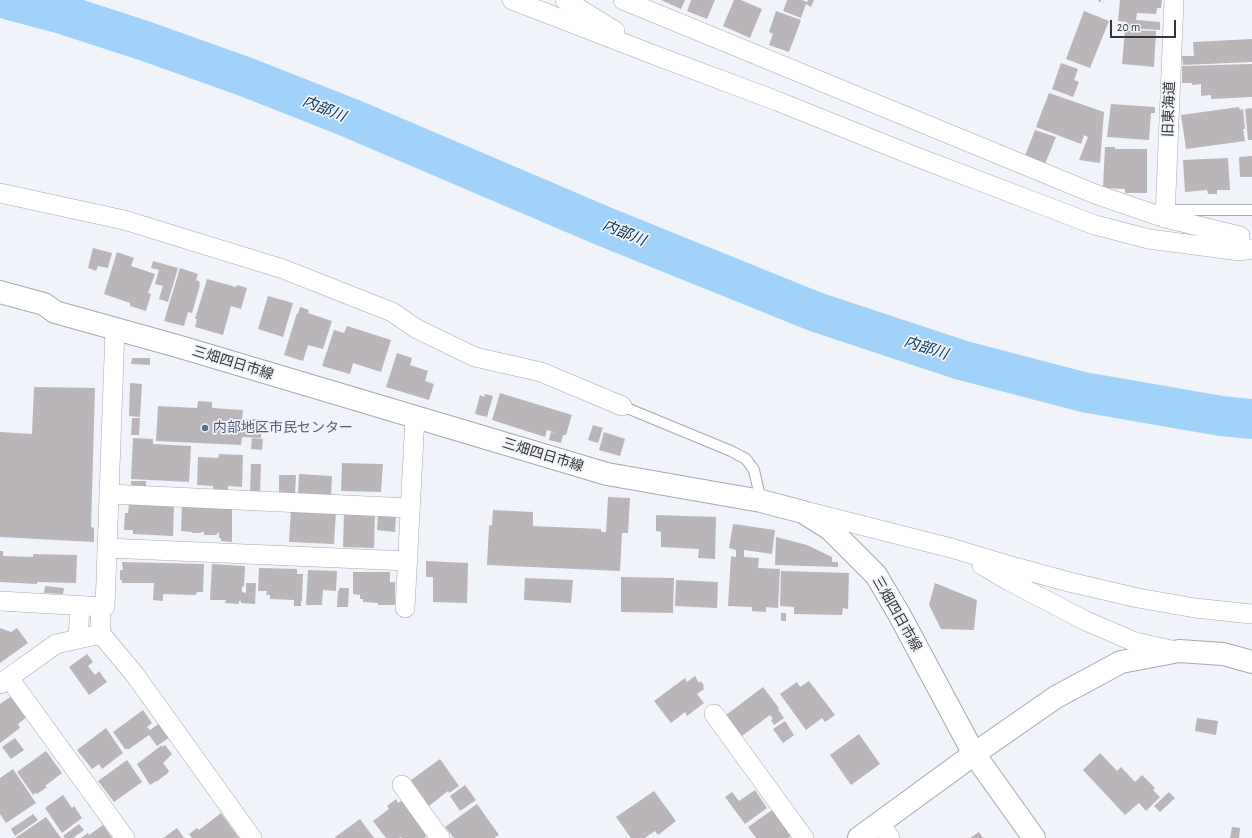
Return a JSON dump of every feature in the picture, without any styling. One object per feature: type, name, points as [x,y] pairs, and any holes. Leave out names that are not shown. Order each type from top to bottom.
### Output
[{"type":"main road","name":"三畑四日市線","points":[[0,292],[44,304],[56,312],[607,474],[768,502],[803,512],[830,529],[876,575],[899,614],[974,754],[1034,838]]},
{"type":"main road","points":[[859,838],[885,831],[974,754],[1056,697],[1121,662],[1178,651],[1223,654],[1252,662]]},
{"type":"street","points":[[512,0],[1096,225],[1149,238],[1246,242]]},
{"type":"street","points":[[565,0],[657,56]]},
{"type":"street","points":[[623,0],[1095,194],[1165,214],[1246,242]]},
{"type":"street","name":"旧東海道","points":[[1165,214],[1174,0]]},
{"type":"street","points":[[0,193],[124,220],[283,269],[392,312],[417,329],[474,357],[541,372],[622,406]]},
{"type":"street","points":[[0,601],[105,606],[115,329]]},
{"type":"street","points":[[405,608],[415,417]]},
{"type":"street","points":[[109,494],[410,508]]},
{"type":"street","points":[[768,502],[951,548],[1040,574],[1138,598],[1195,608],[1252,614]]},
{"type":"street","points":[[107,548],[408,561]]},
{"type":"street","points":[[951,548],[1011,582],[1086,620],[1135,642],[1178,651]]},
{"type":"street","points":[[78,639],[80,606]]},
{"type":"street","points":[[100,606],[101,634],[135,675],[252,838]]},
{"type":"street","points":[[101,634],[56,644],[5,681],[125,838]]},
{"type":"street","points":[[714,714],[804,838]]},
{"type":"street","points":[[402,785],[440,838]]},
{"type":"lane","points":[[1165,214],[1252,210]]},
{"type":"lane","points":[[622,406],[731,451],[746,459],[754,470],[768,502]]},
{"type":"path","points":[[1098,0],[1104,2]]},
{"type":"building","points":[[661,0],[685,0],[681,9]]},
{"type":"building","points":[[691,0],[715,0],[707,19],[687,11]]},
{"type":"building","points":[[734,0],[741,0],[762,9],[750,38],[723,26]]},
{"type":"building","points":[[787,0],[802,0],[807,2],[808,0],[814,0],[811,7],[806,4],[801,18],[783,11]]},
{"type":"building","points":[[1120,0],[1162,0],[1161,8],[1157,8],[1156,14],[1137,13],[1136,20],[1160,22],[1160,30],[1127,28],[1127,22],[1118,21]]},
{"type":"building","points":[[776,11],[801,20],[789,52],[769,45],[773,34],[769,32]]},
{"type":"building","points":[[1084,11],[1109,21],[1090,68],[1066,59]]},
{"type":"building","points":[[1125,30],[1156,31],[1154,67],[1122,64]]},
{"type":"building","points":[[1252,39],[1252,62],[1183,65],[1182,56],[1194,56],[1193,42]]},
{"type":"building","points":[[1061,63],[1078,69],[1074,80],[1079,82],[1073,97],[1052,89]]},
{"type":"building","points":[[1252,64],[1252,97],[1211,99],[1211,95],[1201,96],[1201,84],[1192,85],[1192,83],[1182,83],[1182,66]]},
{"type":"building","points":[[1049,93],[1104,112],[1100,163],[1079,160],[1088,137],[1084,135],[1081,144],[1036,127]]},
{"type":"building","points":[[1111,104],[1155,107],[1155,113],[1151,113],[1149,140],[1107,137]]},
{"type":"building","points":[[1239,107],[1240,110],[1243,109],[1245,129],[1243,129],[1245,141],[1186,149],[1181,115]]},
{"type":"building","points":[[1252,108],[1252,140],[1248,140],[1245,109]]},
{"type":"building","points":[[1035,130],[1056,137],[1045,164],[1025,156]]},
{"type":"building","points":[[1105,147],[1115,147],[1115,149],[1147,149],[1147,193],[1125,193],[1125,189],[1103,188]]},
{"type":"building","points":[[1252,156],[1252,177],[1240,177],[1239,157]]},
{"type":"building","points":[[1228,158],[1230,190],[1217,190],[1217,194],[1208,194],[1207,190],[1185,192],[1183,160]]},
{"type":"building","points":[[93,248],[112,253],[108,268],[98,266],[96,271],[88,268]]},
{"type":"building","points":[[117,252],[134,258],[131,266],[155,274],[148,293],[151,294],[146,311],[130,306],[130,303],[104,294]]},
{"type":"building","points":[[153,261],[178,268],[168,302],[159,299],[163,286],[155,284],[159,270],[151,268]]},
{"type":"building","points":[[180,268],[198,274],[196,280],[200,282],[192,313],[188,312],[184,326],[164,321]]},
{"type":"building","points":[[207,279],[236,287],[237,285],[247,288],[241,309],[231,306],[223,335],[195,327],[197,319],[195,319]]},
{"type":"building","points":[[268,296],[293,303],[283,337],[258,329]]},
{"type":"building","points":[[300,307],[309,310],[308,313],[332,321],[323,349],[308,345],[303,361],[284,355]]},
{"type":"building","points":[[347,326],[391,340],[381,372],[353,363],[350,374],[322,366],[334,330],[344,333]]},
{"type":"building","points":[[397,353],[412,358],[410,365],[428,371],[425,381],[434,384],[429,400],[386,387]]},
{"type":"building","points":[[132,358],[150,358],[150,365],[131,364]]},
{"type":"building","points":[[130,383],[142,384],[140,417],[129,416]]},
{"type":"building","points":[[34,387],[95,388],[91,527],[94,528],[94,542],[0,537],[0,432],[32,434]]},
{"type":"building","points":[[500,393],[572,415],[566,435],[563,435],[561,443],[549,440],[551,432],[556,433],[547,430],[545,437],[492,420]]},
{"type":"building","points":[[485,394],[493,396],[487,417],[475,414],[480,395],[484,397]]},
{"type":"building","name":"内部地区市民センター","points":[[198,401],[212,402],[212,408],[243,410],[242,419],[262,419],[261,438],[242,437],[241,445],[156,441],[158,406],[197,408]]},
{"type":"building","points":[[132,418],[140,418],[139,435],[131,435]]},
{"type":"building","points":[[593,425],[603,428],[598,443],[588,440]]},
{"type":"building","points":[[604,432],[625,439],[620,456],[599,450]]},
{"type":"building","points":[[133,438],[153,439],[153,444],[191,446],[189,482],[131,479]]},
{"type":"building","points":[[252,438],[263,439],[262,450],[251,449]]},
{"type":"building","points":[[219,454],[243,455],[242,487],[228,486],[228,491],[213,490],[213,486],[197,485],[198,457],[218,458]]},
{"type":"building","points":[[342,463],[383,464],[381,492],[341,491]]},
{"type":"building","points":[[251,464],[261,464],[260,494],[250,493]]},
{"type":"building","points":[[299,474],[332,476],[331,495],[298,493]]},
{"type":"building","points":[[279,475],[296,475],[295,494],[279,493]]},
{"type":"building","points":[[131,481],[146,481],[146,488],[131,487]]},
{"type":"building","points":[[608,497],[630,498],[628,533],[622,533],[620,571],[487,565],[489,526],[492,525],[493,510],[533,512],[533,526],[601,529],[601,532],[606,532]]},
{"type":"building","points":[[132,502],[144,503],[144,505],[174,506],[173,536],[133,534],[133,530],[124,530],[125,513],[128,513],[129,504],[132,505]]},
{"type":"building","points":[[182,505],[232,507],[232,542],[221,541],[221,538],[219,538],[219,533],[217,533],[217,535],[204,535],[204,532],[192,533],[181,531]]},
{"type":"building","points":[[291,509],[336,511],[334,544],[289,542]]},
{"type":"building","points":[[344,512],[375,513],[374,548],[343,547]]},
{"type":"building","points":[[378,514],[396,515],[395,532],[377,530]]},
{"type":"building","points":[[656,515],[716,517],[715,559],[698,558],[699,549],[661,547],[661,532],[656,531]]},
{"type":"building","points":[[733,524],[775,530],[772,554],[744,550],[744,557],[759,558],[758,568],[780,569],[778,608],[766,607],[766,612],[752,611],[752,607],[728,606],[731,556],[736,557],[736,550],[729,548]]},
{"type":"building","points":[[776,537],[807,545],[832,557],[832,562],[838,562],[838,567],[775,565]]},
{"type":"building","points":[[0,551],[3,551],[3,556],[33,557],[33,554],[77,555],[76,583],[37,582],[37,584],[0,582]]},
{"type":"building","points":[[426,561],[468,563],[467,603],[433,602],[433,577],[426,577]]},
{"type":"building","points":[[122,562],[204,564],[203,592],[197,592],[196,595],[163,594],[163,601],[153,600],[154,583],[122,583],[122,580],[120,580],[120,570],[123,570]]},
{"type":"building","points":[[212,564],[245,566],[244,586],[242,587],[242,592],[246,593],[246,583],[256,583],[255,604],[241,603],[241,601],[239,601],[239,604],[225,603],[226,600],[210,600]]},
{"type":"building","points":[[259,568],[297,569],[297,574],[303,574],[301,606],[294,606],[294,600],[270,599],[270,595],[266,595],[267,591],[258,591]]},
{"type":"building","points":[[308,570],[337,571],[336,591],[323,590],[322,605],[306,605]]},
{"type":"building","points":[[781,571],[849,573],[848,609],[843,608],[842,615],[794,614],[794,607],[780,606]]},
{"type":"building","points":[[353,572],[390,572],[390,582],[395,582],[395,605],[378,605],[378,603],[363,602],[363,599],[360,599],[360,595],[353,594]]},
{"type":"building","points":[[621,577],[674,578],[673,613],[621,612]]},
{"type":"building","points":[[525,578],[573,580],[571,603],[524,600]]},
{"type":"building","points":[[676,580],[718,582],[717,608],[675,606]]},
{"type":"building","points":[[935,583],[977,600],[974,630],[941,629],[929,605]]},
{"type":"building","points":[[45,586],[64,588],[63,594],[44,593]]},
{"type":"building","points":[[339,588],[349,588],[348,607],[337,607]]},
{"type":"building","points":[[781,613],[786,613],[786,621],[781,621]]},
{"type":"building","points":[[0,628],[11,632],[17,628],[28,643],[0,663]]},
{"type":"building","points":[[87,654],[93,662],[88,666],[95,675],[99,671],[107,682],[89,695],[69,667]]},
{"type":"building","points":[[695,676],[699,683],[701,681],[704,686],[704,689],[697,694],[704,703],[687,716],[685,712],[671,723],[654,701],[685,678],[687,682]]},
{"type":"building","points":[[809,681],[835,715],[825,722],[822,718],[806,730],[780,694],[797,682],[800,687]]},
{"type":"building","points":[[763,687],[779,708],[778,709],[784,718],[774,725],[771,720],[773,719],[770,715],[742,736],[726,715]]},
{"type":"building","points":[[12,696],[27,717],[18,724],[20,728],[0,743],[0,704]]},
{"type":"building","points":[[143,710],[152,723],[147,727],[150,730],[160,723],[170,737],[157,746],[149,735],[129,749],[125,749],[113,732]]},
{"type":"building","points":[[1197,718],[1218,721],[1216,735],[1195,731]]},
{"type":"building","points":[[785,721],[794,735],[783,743],[773,729]]},
{"type":"building","points":[[106,728],[123,753],[102,769],[99,764],[92,769],[77,750]]},
{"type":"building","points":[[859,734],[880,764],[851,785],[830,755]]},
{"type":"building","points":[[15,738],[24,750],[11,759],[2,747]]},
{"type":"building","points":[[162,745],[162,747],[165,745],[172,754],[163,763],[169,771],[150,785],[137,764]]},
{"type":"building","points":[[46,751],[62,773],[45,786],[47,787],[33,795],[17,772]]},
{"type":"building","points":[[1100,753],[1117,771],[1121,767],[1135,782],[1142,775],[1155,788],[1153,790],[1160,797],[1146,811],[1139,803],[1125,815],[1083,770]]},
{"type":"building","points":[[440,759],[459,786],[449,793],[448,791],[429,806],[411,780]]},
{"type":"building","points":[[127,760],[142,782],[114,802],[98,781]]},
{"type":"building","points":[[13,769],[36,803],[6,823],[0,814],[0,778]]},
{"type":"building","points":[[465,785],[476,800],[460,811],[450,796]]},
{"type":"building","points":[[755,790],[767,808],[745,824],[725,797],[732,792],[739,801]]},
{"type":"building","points":[[654,791],[676,821],[658,835],[655,831],[645,838],[631,838],[616,817]]},
{"type":"building","points":[[1169,792],[1175,798],[1160,812],[1154,806]]},
{"type":"building","points":[[63,795],[72,808],[74,806],[82,818],[62,833],[45,808]]},
{"type":"building","points":[[396,799],[398,803],[402,800],[427,836],[424,838],[386,838],[373,821],[389,809],[387,806]]},
{"type":"building","points":[[477,804],[499,835],[494,838],[454,838],[445,827]]},
{"type":"building","points":[[775,808],[794,834],[788,838],[756,838],[748,827]]},
{"type":"building","points":[[221,813],[239,838],[192,838],[189,834],[197,828],[199,830]]},
{"type":"building","points":[[33,814],[38,820],[15,836],[11,829]]},
{"type":"building","points":[[46,817],[61,838],[15,838]]},
{"type":"building","points":[[360,819],[374,838],[334,838]]},
{"type":"building","points":[[79,824],[84,830],[73,838],[65,838],[63,836]]},
{"type":"building","points":[[103,825],[112,838],[81,838],[88,833],[89,835]]},
{"type":"building","points":[[1232,827],[1240,828],[1239,838],[1230,838]]},
{"type":"building","points":[[177,828],[184,838],[163,838]]},
{"type":"building","points":[[979,832],[983,838],[970,838]]},
{"type":"waterway","name":"内部川","points":[[9,0],[62,14],[145,41],[246,77],[350,118],[603,226],[816,312],[961,360],[1083,392],[1221,416],[1252,419]]},
{"type":"place","name":"内部地区市民センター","points":[[205,428]]}]
